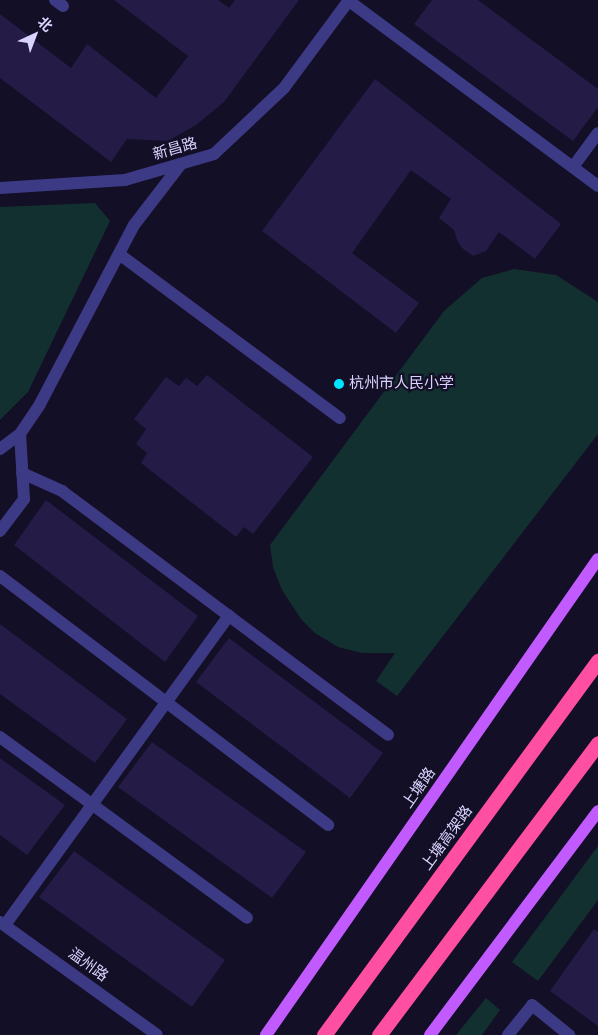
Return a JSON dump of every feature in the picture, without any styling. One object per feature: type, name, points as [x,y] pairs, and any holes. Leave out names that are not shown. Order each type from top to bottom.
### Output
[{"type":"highway","name":"上塘高架路","points":[[324,1035],[598,661]]},
{"type":"highway","points":[[379,1035],[598,743]]},
{"type":"main road","name":"上塘路","points":[[266,1035],[598,559]]},
{"type":"main road","points":[[430,1035],[598,811]]},
{"type":"street","name":"新昌路","points":[[0,188],[125,180],[214,154],[284,88],[349,1]]},
{"type":"street","points":[[349,1],[598,186]]},
{"type":"street","points":[[573,167],[598,133]]},
{"type":"street","points":[[0,448],[20,434],[40,404],[134,224],[181,164]]},
{"type":"street","points":[[119,254],[340,418]]},
{"type":"street","points":[[0,531],[24,499],[20,434]]},
{"type":"street","points":[[22,473],[62,491],[388,735]]},
{"type":"street","points":[[0,576],[328,826]]},
{"type":"street","points":[[2,923],[92,805],[229,616]]},
{"type":"street","points":[[0,737],[247,918]]},
{"type":"street","name":"温州路","points":[[2,923],[156,1035]]},
{"type":"street","points":[[508,1035],[532,1005],[570,1035]]},
{"type":"green space","points":[[95,203],[110,221],[28,392],[0,420],[0,207]]},
{"type":"green space","points":[[514,269],[556,275],[598,302],[598,434],[397,696],[376,681],[395,653],[362,653],[338,647],[315,633],[301,619],[282,590],[273,567],[270,545],[444,311],[482,278]]},
{"type":"green space","points":[[598,846],[598,900],[538,981],[512,962]]},
{"type":"green space","points":[[486,998],[500,1010],[482,1035],[456,1035]]},
{"type":"building","points":[[114,0],[218,0],[229,8],[235,0],[299,0],[224,102],[196,125],[168,141],[127,139],[111,162],[0,78],[0,14],[71,68],[87,44],[156,98],[188,56]]},
{"type":"building","points":[[432,0],[478,0],[598,89],[598,107],[573,141],[414,24]]},
{"type":"building","points":[[375,79],[561,224],[535,259],[499,232],[486,251],[473,256],[462,248],[454,230],[439,218],[451,199],[411,170],[352,253],[419,303],[396,333],[262,231]]},
{"type":"building","points":[[207,375],[313,457],[253,534],[244,527],[236,537],[141,463],[147,453],[136,444],[146,429],[134,419],[166,377],[179,386],[186,378],[197,386]]},
{"type":"building","points":[[46,500],[198,616],[165,662],[14,545]]},
{"type":"building","points":[[0,624],[127,719],[95,763],[0,694]]},
{"type":"building","points":[[229,638],[383,753],[350,798],[196,682]]},
{"type":"building","points":[[152,742],[306,852],[272,898],[118,787]]},
{"type":"building","points":[[0,758],[65,805],[27,855],[0,835]]},
{"type":"building","points":[[74,851],[225,960],[192,1007],[39,897]]},
{"type":"building","points":[[594,929],[598,932],[598,1026],[550,991]]},
{"type":"place","name":"杭州市人民小学","points":[[339,384]]}]
